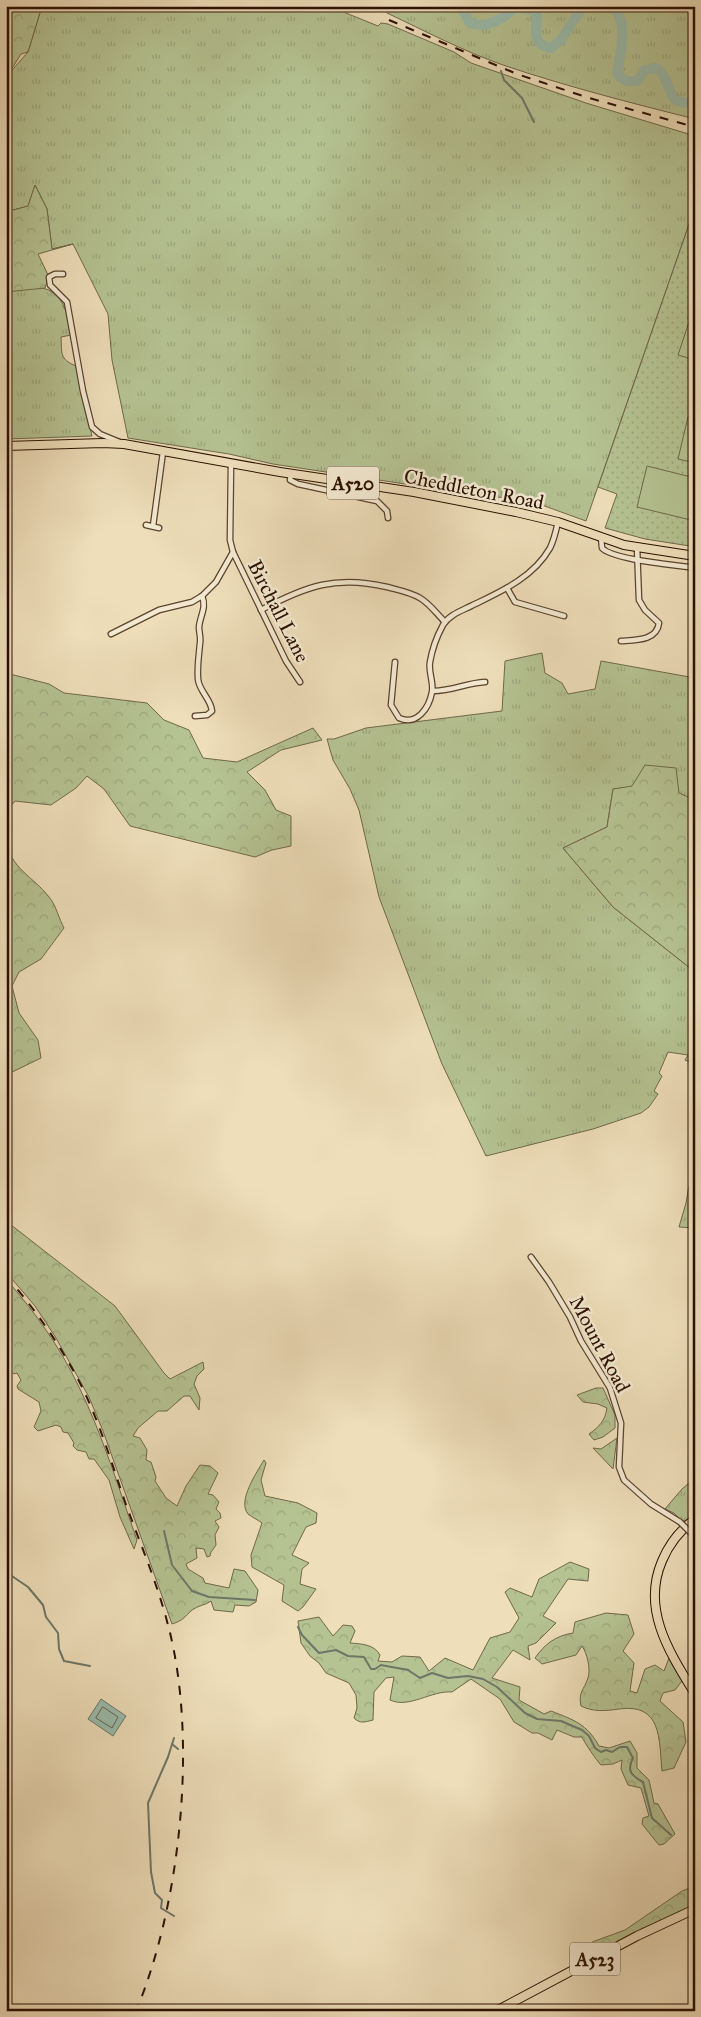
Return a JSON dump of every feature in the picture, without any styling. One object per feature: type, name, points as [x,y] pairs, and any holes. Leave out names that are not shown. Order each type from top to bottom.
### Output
[{"type":"highway","name":"Cheddleton Road","points":[[6,446],[94,443],[124,444],[291,474],[414,492],[516,512],[558,522],[637,547],[695,556]]},
{"type":"highway","points":[[695,1519],[678,1534],[665,1554],[659,1568],[654,1592],[656,1616],[662,1637],[695,1694]]},
{"type":"highway","name":"A523","points":[[496,2011],[637,1936],[695,1909]]},
{"type":"street","points":[[63,274],[55,274],[49,277],[50,285],[67,302],[83,391],[92,427],[100,434],[124,444]]},
{"type":"street","points":[[153,526],[163,452]]},
{"type":"street","name":"Birchall Lane","points":[[231,464],[230,540],[233,552],[286,661],[300,682]]},
{"type":"street","points":[[291,474],[290,480],[298,484],[377,501],[387,511],[388,518]]},
{"type":"street","points":[[395,662],[391,705],[399,718],[410,721],[424,712],[433,691],[429,670],[430,661],[440,630],[445,622],[453,615],[507,588],[528,574],[545,556],[551,546],[558,522]]},
{"type":"street","points":[[146,525],[159,528]]},
{"type":"street","points":[[601,537],[604,551],[638,559],[695,568]]},
{"type":"street","points":[[621,641],[648,637],[657,631],[659,623],[645,610],[639,600],[637,547]]},
{"type":"street","name":"Birchall Lane","points":[[111,634],[158,610],[192,602],[202,596],[216,582],[233,552]]},
{"type":"street","points":[[261,610],[304,589],[330,583],[347,582],[377,585],[411,594],[425,602],[445,622]]},
{"type":"street","points":[[507,588],[515,602],[564,616]]},
{"type":"street","points":[[195,716],[207,715],[212,711],[211,705],[201,690],[198,679],[199,628],[204,608],[202,596]]},
{"type":"street","points":[[433,691],[448,691],[470,684],[485,682]]},
{"type":"street","name":"Mount Road","points":[[530,1257],[549,1282],[570,1317],[581,1341],[610,1388],[621,1423],[619,1466],[624,1480],[651,1504],[680,1522],[693,1535]]},
{"type":"green space","points":[[6,6],[42,6],[28,52],[21,54],[6,78]]},
{"type":"green space","points":[[42,6],[341,6],[341,11],[378,26],[381,23],[388,24],[454,52],[471,63],[586,103],[695,136],[695,207],[586,521],[528,500],[478,495],[273,464],[229,454],[128,438],[112,360],[108,314],[73,244],[52,249],[47,209],[35,185],[28,206],[6,212],[6,77],[28,52]]},
{"type":"green space","points":[[386,6],[695,6],[695,119],[574,87],[503,65],[459,47],[387,13]]},
{"type":"green space","points":[[35,185],[47,209],[52,249],[73,244],[38,254],[49,277],[45,288],[6,292],[6,212],[28,206]]},
{"type":"green space","points":[[695,207],[695,543],[690,546],[645,539],[605,528],[617,494],[598,487]]},
{"type":"green space","points":[[34,287],[44,288],[57,296],[62,302],[68,318],[71,335],[61,337],[62,351],[64,358],[76,366],[92,436],[6,439],[6,292]]},
{"type":"green space","points":[[692,313],[695,314],[695,360],[678,355]]},
{"type":"green space","points":[[688,417],[695,419],[695,463],[678,459]]},
{"type":"green space","points":[[647,466],[695,478],[695,521],[637,507]]},
{"type":"green space","points":[[542,653],[545,673],[562,683],[568,694],[595,689],[601,661],[695,678],[695,800],[654,789],[613,789],[607,827],[563,848],[613,907],[695,972],[695,1064],[685,1060],[688,1055],[668,1052],[659,1073],[662,1076],[654,1091],[658,1094],[649,1107],[641,1113],[593,1129],[486,1156],[442,1064],[379,897],[359,810],[350,789],[333,760],[327,739],[334,739],[366,728],[502,711],[505,661]]},
{"type":"green space","points":[[6,673],[49,684],[64,693],[147,703],[164,720],[189,730],[203,758],[237,762],[313,728],[322,740],[281,750],[247,772],[265,790],[276,810],[291,816],[291,846],[272,850],[255,857],[130,826],[104,789],[87,776],[76,788],[51,805],[15,801],[6,812]]},
{"type":"green space","points":[[645,765],[676,768],[679,793],[695,800],[695,972],[613,907],[563,848],[607,827],[613,789],[632,786]]},
{"type":"green space","points":[[6,839],[12,858],[51,900],[64,928],[41,959],[19,972],[12,986],[19,1013],[38,1040],[41,1058],[6,1075]]},
{"type":"green space","points":[[695,1135],[695,1228],[679,1227],[686,1203],[693,1163]]},
{"type":"green space","points":[[6,1221],[115,1306],[170,1379],[203,1362],[204,1369],[197,1376],[194,1384],[200,1398],[199,1410],[190,1396],[184,1396],[167,1411],[158,1411],[138,1428],[133,1436],[140,1438],[147,1450],[146,1460],[151,1462],[156,1477],[155,1481],[166,1498],[177,1506],[186,1486],[200,1465],[210,1466],[218,1473],[208,1494],[213,1495],[219,1502],[216,1509],[220,1513],[221,1518],[215,1521],[219,1527],[215,1535],[216,1545],[210,1556],[207,1557],[204,1549],[196,1548],[197,1558],[186,1564],[188,1569],[203,1578],[205,1583],[229,1588],[234,1569],[245,1571],[258,1590],[256,1602],[249,1606],[235,1605],[233,1612],[214,1610],[211,1601],[194,1609],[181,1620],[172,1624],[89,1397],[56,1338],[35,1306],[6,1272]]},
{"type":"green space","points":[[6,1279],[46,1330],[64,1358],[79,1387],[103,1443],[137,1540],[134,1549],[120,1517],[109,1480],[94,1459],[89,1459],[86,1452],[77,1450],[73,1446],[74,1443],[68,1433],[63,1432],[61,1427],[56,1425],[38,1431],[34,1427],[41,1411],[39,1402],[18,1389],[17,1386],[21,1380],[17,1373],[14,1374],[6,1365]]},
{"type":"green space","points":[[596,1388],[603,1388],[615,1415],[615,1428],[603,1437],[594,1440],[589,1434],[601,1423],[607,1408],[598,1404],[583,1402],[577,1395]]},
{"type":"green space","points":[[617,1438],[613,1469],[593,1448],[601,1449]]},
{"type":"green space","points":[[264,1460],[266,1463],[261,1480],[265,1496],[298,1503],[317,1513],[316,1523],[306,1527],[292,1555],[309,1563],[302,1569],[300,1584],[316,1589],[298,1611],[282,1601],[284,1585],[252,1567],[251,1555],[262,1523],[248,1514],[245,1502],[249,1487]]},
{"type":"green space","points":[[695,1478],[695,1514],[683,1522],[674,1513],[665,1509],[682,1489]]},
{"type":"green space","points":[[570,1562],[589,1569],[588,1581],[568,1579],[543,1616],[556,1623],[536,1643],[528,1646],[530,1660],[513,1650],[492,1678],[520,1687],[519,1700],[544,1714],[551,1711],[579,1724],[590,1733],[599,1746],[609,1748],[630,1741],[637,1753],[637,1768],[649,1780],[654,1803],[658,1804],[675,1834],[664,1844],[659,1845],[642,1824],[643,1818],[649,1816],[641,1788],[628,1785],[621,1769],[622,1760],[613,1764],[601,1765],[582,1737],[574,1737],[557,1730],[552,1740],[538,1733],[532,1733],[514,1722],[500,1699],[471,1679],[452,1692],[444,1692],[413,1701],[397,1702],[390,1700],[394,1677],[386,1678],[374,1692],[373,1720],[358,1721],[354,1718],[357,1708],[356,1695],[349,1683],[326,1673],[301,1643],[298,1621],[319,1617],[333,1636],[343,1625],[352,1626],[355,1631],[350,1643],[367,1645],[374,1649],[380,1655],[378,1661],[392,1662],[402,1656],[420,1657],[429,1671],[445,1658],[473,1670],[490,1638],[510,1632],[519,1618],[505,1592],[510,1588],[532,1597],[539,1579]]},
{"type":"green space","points":[[606,1613],[628,1615],[634,1634],[623,1651],[634,1663],[630,1691],[637,1693],[645,1669],[655,1665],[664,1671],[669,1658],[682,1681],[675,1690],[663,1693],[660,1701],[683,1722],[686,1742],[674,1768],[662,1771],[656,1726],[651,1718],[643,1712],[633,1709],[604,1711],[581,1706],[581,1694],[588,1678],[589,1670],[587,1657],[582,1646],[576,1655],[542,1664],[535,1658],[551,1641],[573,1633],[575,1622]]},
{"type":"green space","points":[[695,1886],[695,1906],[592,1956],[592,1942],[625,1930],[682,1891]]},
{"type":"water","points":[[101,1699],[126,1716],[113,1736],[88,1719]]},
{"type":"waterway","points":[[463,6],[470,23],[484,25],[501,18],[517,7],[533,10],[537,16],[537,40],[544,46],[551,48],[561,40],[583,6]]},
{"type":"waterway","points":[[609,6],[616,11],[622,27],[622,47],[617,73],[619,76],[626,80],[637,81],[645,70],[656,68],[664,76],[675,99],[680,102],[695,104]]},
{"type":"waterway","points":[[501,71],[504,80],[522,98],[534,122]]},
{"type":"waterway","points":[[164,1531],[172,1565],[192,1591],[209,1597],[255,1600]]},
{"type":"waterway","points":[[6,1572],[28,1587],[43,1605],[46,1617],[58,1633],[59,1649],[64,1661],[90,1666]]},
{"type":"waterway","points":[[298,1627],[302,1635],[319,1653],[336,1650],[348,1656],[364,1657],[371,1669],[381,1665],[408,1670],[420,1678],[432,1673],[448,1678],[468,1676],[483,1679],[497,1687],[525,1713],[537,1719],[561,1721],[582,1730],[589,1736],[595,1748],[601,1752],[606,1750],[612,1752],[620,1747],[627,1747],[633,1758],[630,1766],[631,1773],[643,1782],[652,1818],[671,1835]]},
{"type":"waterway","points":[[174,1738],[148,1803],[151,1872],[155,1893],[162,1900],[161,1908],[174,1916]]},
{"type":"waterway","points":[[172,1744],[178,1749]]},
{"type":"railway","points":[[389,20],[517,74],[589,98],[695,127]]},
{"type":"railway","points":[[6,1276],[27,1301],[56,1342],[81,1385],[104,1441],[159,1593],[177,1669],[182,1718],[183,1768],[180,1820],[174,1871],[152,1968],[136,2011]]}]
